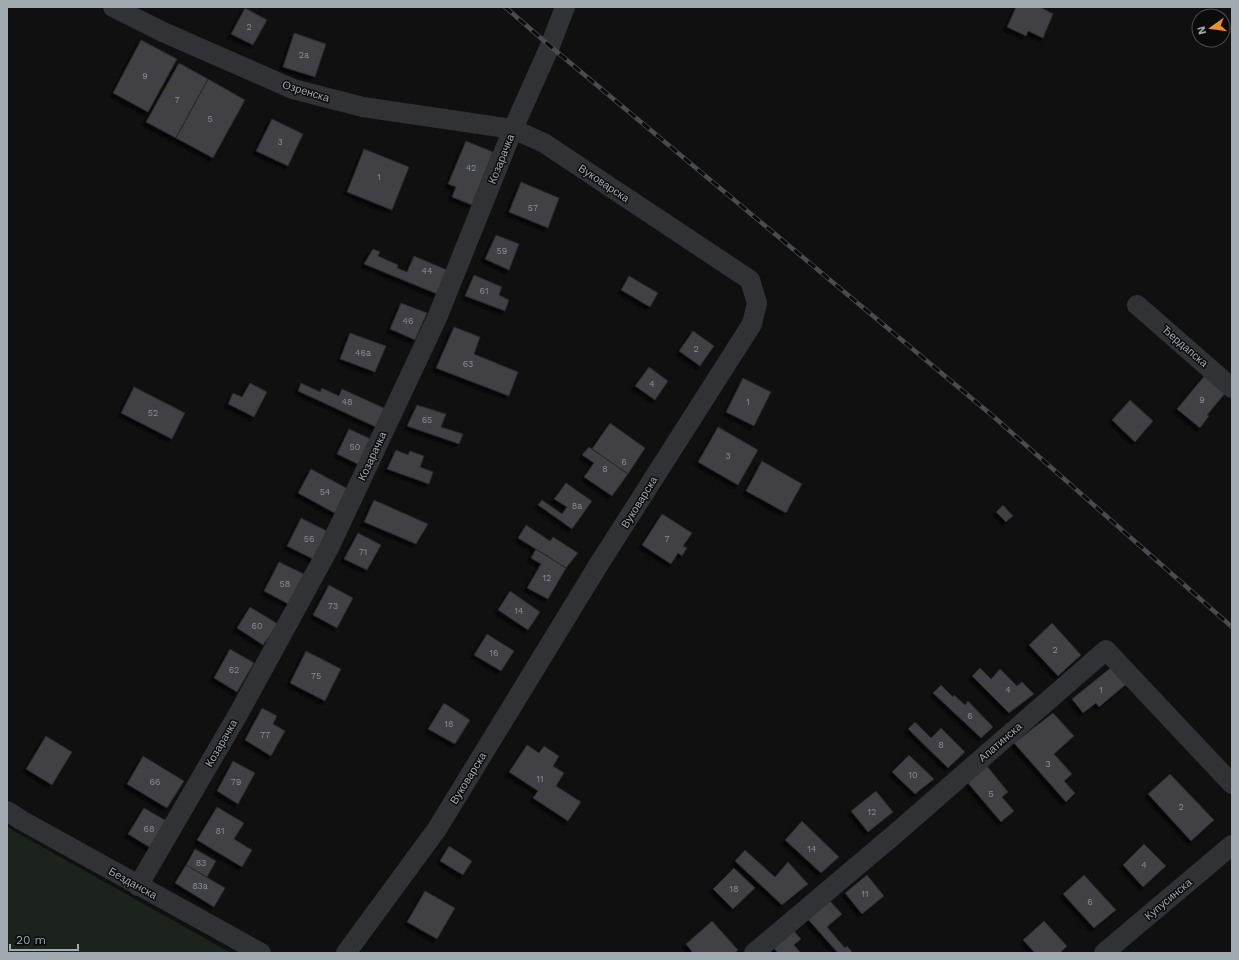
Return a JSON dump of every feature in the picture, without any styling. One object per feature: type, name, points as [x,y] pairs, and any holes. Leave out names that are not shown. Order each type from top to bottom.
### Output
[{"type":"street","name":"Озренска","points":[[113,7],[163,32],[293,88],[364,107],[513,129]]},
{"type":"street","name":"Козарачка","points":[[138,886],[240,711],[329,548],[437,318],[513,129],[550,46],[565,7]]},
{"type":"street","name":"Вуковарска","points":[[346,953],[437,829],[595,571],[752,324],[757,303],[750,280],[544,144],[513,129]]},
{"type":"street","name":"Ђердапска","points":[[1137,305],[1232,388]]},
{"type":"street","name":"Апатинска","points":[[754,953],[895,834],[1106,650],[1232,784]]},
{"type":"street","name":"Безданска","points":[[7,811],[138,886],[261,953]]},
{"type":"street","name":"Купусинска","points":[[1104,953],[1232,844]]},
{"type":"shaded area","points":[[7,826],[14,831],[231,953],[7,953]]},
{"type":"building","points":[[1016,7],[1040,7],[1053,14],[1043,38],[1028,31],[1026,36],[1007,27]]},
{"type":"building","points":[[245,8],[267,20],[253,45],[231,34]]},
{"type":"building","points":[[294,33],[326,44],[315,77],[283,67]]},
{"type":"building","points":[[141,40],[177,59],[148,112],[113,93]]},
{"type":"building","points":[[179,63],[208,79],[176,138],[146,122]]},
{"type":"building","points":[[208,79],[245,100],[213,158],[176,138]]},
{"type":"building","points":[[272,119],[303,134],[288,166],[256,151]]},
{"type":"building","points":[[466,141],[493,152],[472,205],[452,197],[456,187],[448,184]]},
{"type":"building","points":[[364,149],[409,167],[392,210],[347,192]]},
{"type":"building","points":[[521,182],[559,198],[548,228],[509,212]]},
{"type":"building","points":[[496,235],[519,244],[509,270],[485,259]]},
{"type":"building","points":[[373,249],[380,252],[378,256],[398,265],[397,268],[407,272],[414,256],[447,270],[437,294],[364,264]]},
{"type":"building","points":[[474,275],[502,287],[499,295],[509,300],[505,311],[465,296]]},
{"type":"building","points":[[629,276],[658,293],[650,307],[621,290]]},
{"type":"building","points":[[401,303],[427,313],[415,340],[390,329]]},
{"type":"building","points":[[454,327],[480,337],[474,354],[518,372],[509,396],[436,368]]},
{"type":"building","points":[[693,331],[714,346],[700,366],[679,351]]},
{"type":"building","points":[[350,333],[386,346],[375,372],[340,359]]},
{"type":"building","points":[[649,367],[668,381],[655,400],[635,386]]},
{"type":"building","points":[[1206,374],[1227,391],[1207,415],[1209,416],[1200,428],[1177,409]]},
{"type":"building","points":[[743,378],[771,392],[754,426],[726,412]]},
{"type":"building","points":[[250,383],[267,392],[254,417],[228,404],[233,393],[242,397]]},
{"type":"building","points":[[301,383],[320,392],[322,388],[339,396],[342,389],[386,409],[378,428],[298,391]]},
{"type":"building","points":[[134,387],[185,413],[172,439],[121,413]]},
{"type":"building","points":[[1130,400],[1153,421],[1135,442],[1112,420]]},
{"type":"building","points":[[417,405],[446,414],[441,427],[463,434],[459,444],[407,426]]},
{"type":"building","points":[[610,423],[645,448],[628,474],[592,449]]},
{"type":"building","points":[[718,427],[758,450],[738,485],[698,462]]},
{"type":"building","points":[[349,429],[373,440],[362,466],[337,454]]},
{"type":"building","points":[[589,447],[628,474],[612,496],[584,477],[594,463],[582,455]]},
{"type":"building","points":[[396,450],[408,455],[410,451],[424,456],[420,467],[433,472],[429,484],[387,469]]},
{"type":"building","points":[[762,461],[802,484],[786,513],[746,491]]},
{"type":"building","points":[[311,469],[352,491],[340,516],[298,493]]},
{"type":"building","points":[[566,483],[592,501],[572,529],[538,505],[542,500],[562,514],[567,507],[554,499]]},
{"type":"building","points":[[374,500],[428,524],[416,544],[364,522]]},
{"type":"building","points":[[1003,505],[1013,516],[1006,522],[996,512]]},
{"type":"building","points":[[662,514],[692,533],[683,546],[687,548],[682,556],[678,553],[671,564],[642,545]]},
{"type":"building","points":[[301,518],[331,533],[315,560],[287,546]]},
{"type":"building","points":[[526,525],[550,541],[553,537],[578,553],[566,568],[518,538]]},
{"type":"building","points":[[358,533],[381,545],[367,570],[344,559]]},
{"type":"building","points":[[536,549],[566,568],[548,599],[527,588],[541,564],[531,558]]},
{"type":"building","points":[[279,562],[308,576],[292,606],[264,591]]},
{"type":"building","points":[[329,585],[353,598],[337,628],[313,615]]},
{"type":"building","points":[[510,591],[540,612],[528,630],[498,610]]},
{"type":"building","points":[[250,607],[278,624],[263,645],[237,628]]},
{"type":"building","points":[[1052,623],[1081,655],[1058,676],[1029,645]]},
{"type":"building","points":[[487,634],[514,651],[501,671],[474,655]]},
{"type":"building","points":[[230,649],[254,663],[237,692],[214,678]]},
{"type":"building","points":[[306,651],[341,669],[325,701],[290,683]]},
{"type":"building","points":[[1113,666],[1129,682],[1099,707],[1096,703],[1083,713],[1072,699]]},
{"type":"building","points":[[980,668],[991,679],[1000,669],[1017,686],[1022,682],[1034,694],[1009,713],[972,676]]},
{"type":"building","points":[[941,685],[953,697],[954,695],[965,705],[968,701],[993,727],[981,738],[933,693]]},
{"type":"building","points":[[444,703],[470,720],[455,744],[428,729]]},
{"type":"building","points":[[262,708],[277,716],[273,724],[285,731],[271,756],[245,740]]},
{"type":"building","points":[[1053,713],[1074,736],[1054,754],[1072,774],[1064,781],[1075,793],[1066,802],[1014,743]]},
{"type":"building","points":[[915,722],[931,738],[941,728],[965,752],[948,768],[908,729]]},
{"type":"building","points":[[46,736],[72,752],[52,785],[26,769]]},
{"type":"building","points":[[527,745],[539,753],[544,746],[559,756],[553,766],[564,773],[556,786],[581,802],[568,821],[533,798],[538,791],[509,772]]},
{"type":"building","points":[[909,755],[934,779],[915,794],[892,772]]},
{"type":"building","points":[[143,756],[184,781],[167,808],[127,784]]},
{"type":"building","points":[[233,761],[255,773],[238,804],[217,791]]},
{"type":"building","points":[[987,766],[1008,792],[1002,797],[1014,811],[1001,822],[967,782]]},
{"type":"building","points":[[1170,774],[1214,820],[1191,841],[1148,794]]},
{"type":"building","points":[[876,791],[893,812],[868,832],[851,811]]},
{"type":"building","points":[[217,807],[244,823],[234,839],[252,850],[242,867],[197,840]]},
{"type":"building","points":[[144,808],[170,823],[154,850],[128,834]]},
{"type":"building","points":[[802,821],[839,857],[821,873],[785,840]]},
{"type":"building","points":[[1144,844],[1166,866],[1143,887],[1123,865]]},
{"type":"building","points":[[449,846],[472,861],[463,875],[440,861]]},
{"type":"building","points":[[195,849],[216,861],[207,877],[186,865]]},
{"type":"building","points":[[745,850],[775,877],[788,862],[808,884],[782,905],[735,861]]},
{"type":"building","points":[[186,865],[225,888],[214,907],[175,883]]},
{"type":"building","points":[[734,868],[755,888],[733,909],[713,889]]},
{"type":"building","points":[[867,875],[884,896],[862,914],[845,893]]},
{"type":"building","points":[[1084,875],[1116,910],[1094,928],[1063,894]]},
{"type":"building","points":[[425,891],[455,908],[437,939],[407,922]]},
{"type":"building","points":[[827,898],[842,914],[827,927],[845,948],[847,946],[853,953],[838,953],[805,916]]},
{"type":"building","points":[[712,921],[738,950],[735,953],[693,953],[686,944]]},
{"type":"building","points":[[1044,921],[1067,946],[1060,953],[1035,953],[1023,940]]},
{"type":"building","points":[[791,928],[801,939],[794,945],[801,953],[778,953],[771,945]]},
{"type":"railway","points":[[505,7],[994,417],[1232,627]]}]
